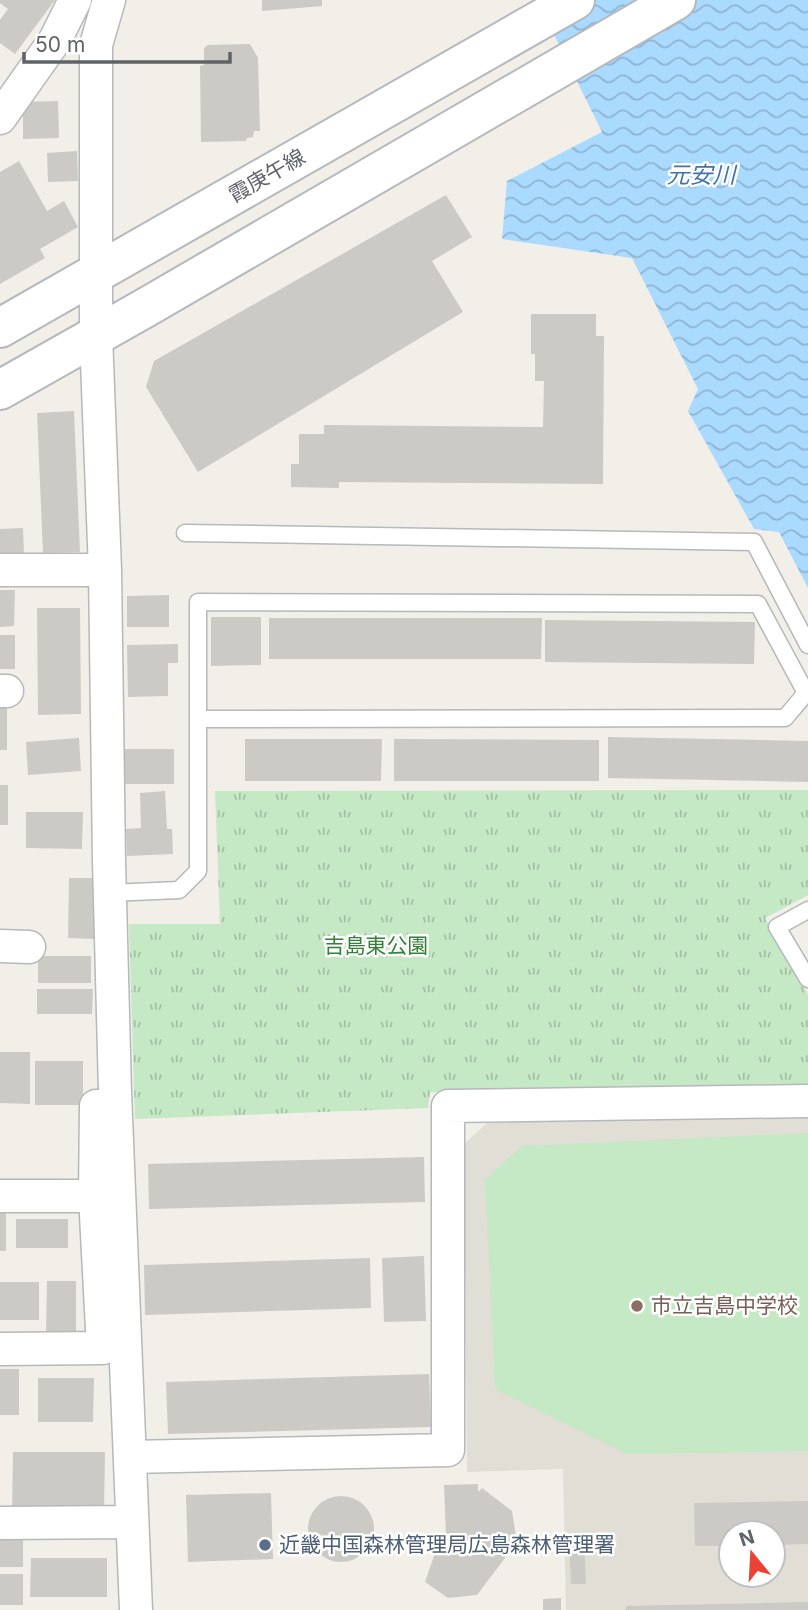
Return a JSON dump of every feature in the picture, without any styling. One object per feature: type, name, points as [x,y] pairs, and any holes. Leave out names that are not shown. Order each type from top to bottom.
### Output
[{"type":"street","points":[[0,118],[55,40],[75,0]]},
{"type":"street","points":[[109,0],[96,45],[96,335],[105,570],[115,1092],[136,1610]]},
{"type":"street","name":"霞庚午線","points":[[0,328],[97,270],[575,0]]},
{"type":"street","points":[[0,390],[676,0]]},
{"type":"street","points":[[0,570],[105,570]]},
{"type":"street","points":[[0,1349],[103,1348],[95,1196],[96,1100],[115,1092]]},
{"type":"street","points":[[131,1457],[448,1450],[449,1106],[808,1101]]},
{"type":"street","points":[[0,1196],[95,1196]]},
{"type":"street","points":[[0,1523],[132,1522]]},
{"type":"lane","points":[[185,533],[754,542],[808,645]]},
{"type":"lane","points":[[110,893],[179,890],[198,871],[198,602],[758,604],[806,693],[785,718],[200,719]]},
{"type":"lane","points":[[808,910],[777,927],[808,979]]},
{"type":"shaded area","name":"市立吉島中学校","points":[[808,1116],[808,1610],[566,1610],[563,1469],[467,1472],[464,1144],[487,1123]]},
{"type":"green space","name":"吉島東公園","points":[[808,790],[808,895],[765,918],[808,995],[808,1090],[430,1092],[428,1108],[135,1119],[129,924],[220,924],[215,791]]},
{"type":"green space","name":"市立吉島中学校","points":[[808,1133],[808,1451],[627,1454],[495,1389],[485,1180],[522,1146]]},
{"type":"water","name":"元安川","points":[[537,0],[808,0],[808,588],[779,532],[754,529],[688,411],[698,389],[632,258],[502,239],[507,181],[602,132]]},
{"type":"building","points":[[0,0],[55,0],[15,54],[0,43],[0,20],[8,9]]},
{"type":"building","points":[[262,0],[322,0],[322,6],[262,11]]},
{"type":"building","points":[[250,44],[258,58],[260,131],[254,131],[253,137],[247,138],[246,141],[201,142],[200,66],[204,65],[204,48],[208,45]]},
{"type":"building","points":[[58,101],[59,138],[23,139],[23,102]]},
{"type":"building","points":[[77,151],[78,181],[48,182],[47,153]]},
{"type":"building","points":[[19,161],[47,211],[64,201],[78,227],[40,249],[45,258],[0,284],[0,172]]},
{"type":"building","points":[[446,195],[472,237],[432,261],[463,312],[198,472],[146,387],[154,361]]},
{"type":"building","points":[[531,314],[596,314],[596,336],[604,336],[603,484],[339,482],[339,488],[291,487],[291,464],[299,464],[299,434],[324,434],[324,425],[543,427],[544,381],[535,381],[535,354],[531,354]]},
{"type":"building","points":[[74,411],[80,552],[43,553],[37,413]]},
{"type":"building","points":[[23,528],[24,555],[0,557],[0,529]]},
{"type":"building","points":[[0,590],[15,590],[14,626],[0,627]]},
{"type":"building","points":[[169,595],[169,627],[127,627],[127,596]]},
{"type":"building","points":[[37,608],[80,608],[81,714],[38,715]]},
{"type":"building","points":[[211,617],[261,617],[261,665],[211,666]]},
{"type":"building","points":[[269,618],[542,618],[541,659],[269,659]]},
{"type":"building","points":[[545,620],[755,622],[754,664],[545,662]]},
{"type":"building","points":[[0,635],[15,635],[15,669],[0,669]]},
{"type":"building","points":[[178,644],[178,663],[168,663],[168,696],[128,697],[127,645]]},
{"type":"building","points":[[0,707],[7,707],[7,750],[0,750]]},
{"type":"building","points":[[608,737],[808,741],[808,782],[608,778]]},
{"type":"building","points":[[79,738],[81,771],[28,775],[26,742]]},
{"type":"building","points":[[245,739],[382,739],[381,781],[245,781]]},
{"type":"building","points":[[394,739],[599,740],[599,781],[394,781]]},
{"type":"building","points":[[124,749],[174,749],[174,784],[124,784]]},
{"type":"building","points":[[0,785],[8,785],[8,825],[0,825]]},
{"type":"building","points":[[165,791],[167,829],[172,829],[173,854],[127,856],[126,829],[141,828],[140,793]]},
{"type":"building","points":[[26,812],[83,812],[82,849],[26,848]]},
{"type":"building","points":[[69,878],[95,878],[94,939],[68,938]]},
{"type":"building","points":[[38,956],[91,956],[91,983],[38,983]]},
{"type":"building","points":[[37,989],[93,989],[92,1014],[37,1014]]},
{"type":"building","points":[[0,1052],[30,1052],[30,1104],[0,1103]]},
{"type":"building","points":[[35,1061],[83,1061],[83,1105],[35,1105]]},
{"type":"building","points":[[424,1157],[425,1202],[149,1209],[148,1164]]},
{"type":"building","points":[[0,1212],[6,1212],[6,1251],[0,1251]]},
{"type":"building","points":[[16,1219],[68,1219],[68,1248],[16,1248]]},
{"type":"building","points":[[424,1256],[426,1321],[384,1322],[382,1258]]},
{"type":"building","points":[[370,1258],[371,1308],[145,1315],[144,1265]]},
{"type":"building","points":[[47,1281],[76,1281],[76,1333],[46,1333]]},
{"type":"building","points":[[0,1282],[39,1282],[39,1320],[0,1320]]},
{"type":"building","points":[[0,1369],[19,1369],[19,1415],[0,1415]]},
{"type":"building","points":[[429,1374],[431,1427],[168,1434],[166,1382]]},
{"type":"building","points":[[38,1378],[94,1378],[93,1422],[38,1422]]},
{"type":"building","points":[[13,1452],[105,1452],[104,1510],[12,1509]]},
{"type":"building","points":[[478,1484],[478,1492],[482,1488],[512,1511],[517,1542],[477,1595],[448,1598],[425,1582],[436,1550],[446,1536],[444,1485]]},
{"type":"building","points":[[271,1493],[273,1559],[188,1562],[186,1495]]},
{"type":"building","points":[[341,1496],[354,1499],[364,1506],[371,1516],[374,1529],[371,1542],[364,1552],[354,1559],[341,1562],[328,1559],[318,1552],[311,1542],[308,1529],[311,1516],[318,1506],[328,1499]]},
{"type":"building","points":[[808,1501],[808,1544],[787,1545],[787,1519],[717,1519],[717,1546],[695,1546],[694,1503]]},
{"type":"building","points":[[0,1538],[23,1539],[23,1567],[0,1567]]},
{"type":"building","points":[[569,1540],[584,1540],[586,1584],[571,1584]]},
{"type":"building","points":[[31,1558],[107,1558],[107,1597],[30,1597]]},
{"type":"building","points":[[0,1574],[23,1574],[23,1605],[0,1605]]},
{"type":"building","points":[[561,1598],[561,1610],[543,1610],[543,1599]]},
{"type":"building","points":[[808,1602],[808,1610],[626,1610],[626,1606]]},
{"type":"place","name":"市立吉島中学校","points":[[637,1306]]},
{"type":"place","name":"近畿中国森林管理局広島森林管理署","points":[[265,1545]]}]
